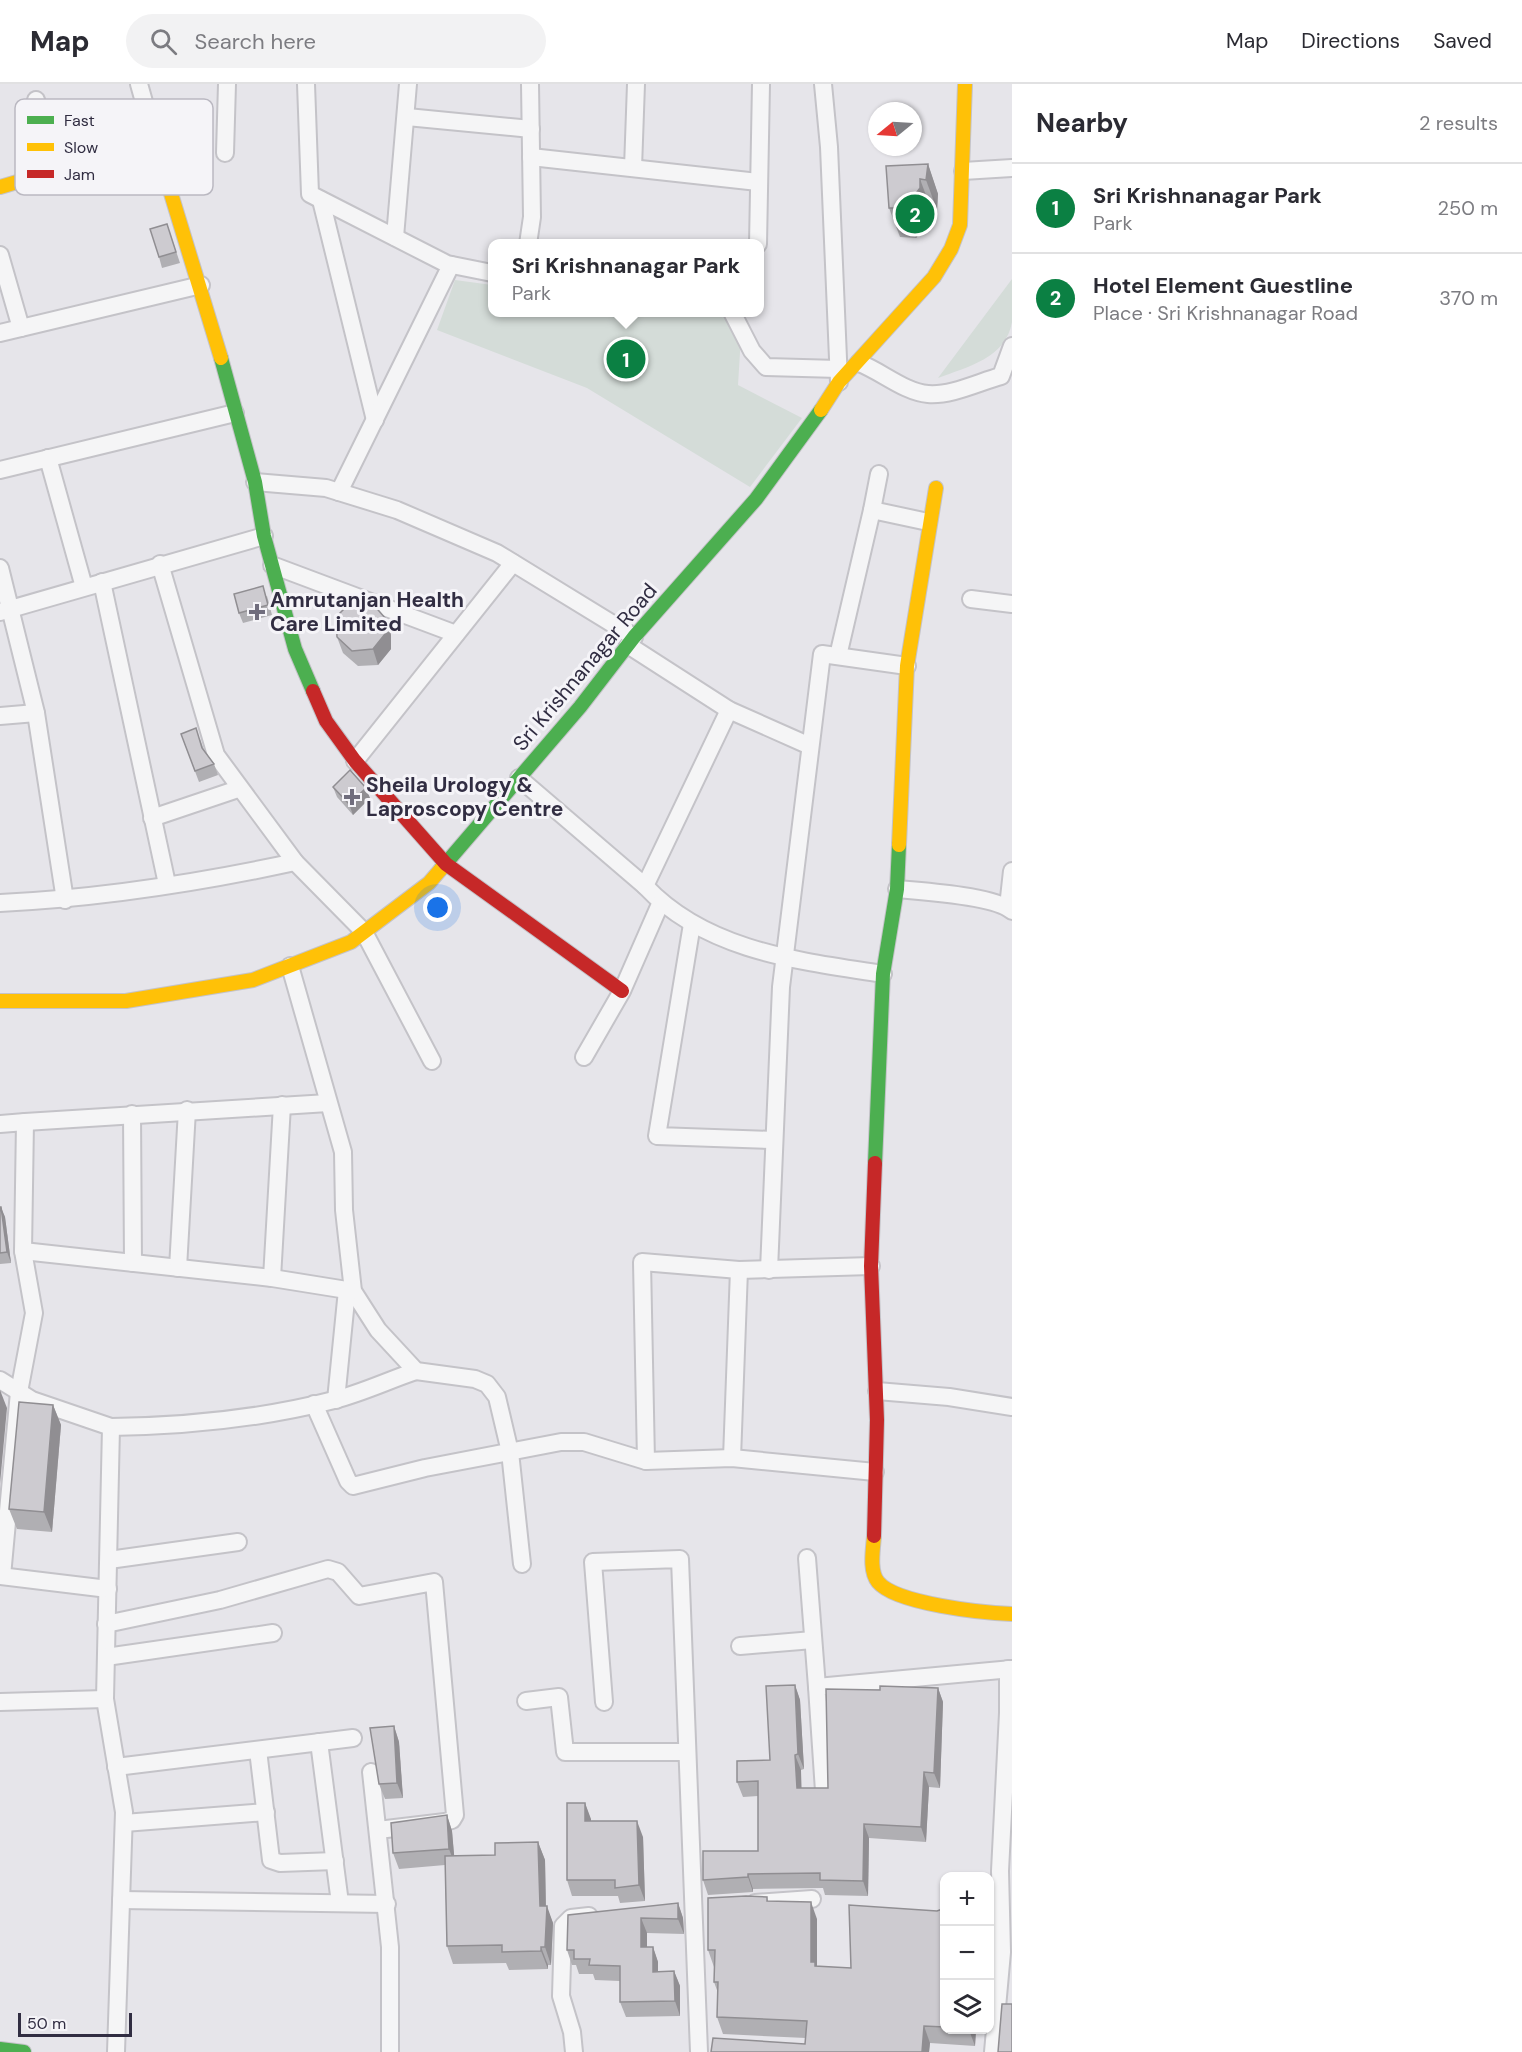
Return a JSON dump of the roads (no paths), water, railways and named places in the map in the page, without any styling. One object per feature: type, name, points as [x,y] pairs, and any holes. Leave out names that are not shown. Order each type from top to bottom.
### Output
[{"type":"street","points":[[139,84],[143,99]]},
{"type":"street","points":[[225,153],[227,84]]},
{"type":"street","points":[[306,84],[310,195],[451,265],[488,272]]},
{"type":"street","points":[[395,237],[408,84]]},
{"type":"street","points":[[529,239],[532,217],[530,84]]},
{"type":"street","points":[[633,168],[636,84]]},
{"type":"street","points":[[758,239],[761,84]]},
{"type":"street","points":[[735,317],[752,351],[766,366],[839,375],[829,147],[823,84]]},
{"type":"street","name":"Sri Krishnanagar Road","points":[[0,1001],[126,1001],[253,980],[351,942],[429,883],[580,707],[631,641],[756,499],[802,439],[839,375],[859,363],[934,277],[951,249],[960,225],[965,84]]},
{"type":"street","points":[[407,117],[531,129]]},
{"type":"street","points":[[531,157],[758,182]]},
{"type":"street","points":[[963,171],[1012,168]]},
{"type":"street","points":[[0,187],[15,182]]},
{"type":"street","points":[[172,195],[201,285],[255,482],[264,536],[295,649],[326,721],[355,761],[446,864],[622,991]]},
{"type":"street","points":[[321,200],[375,420]]},
{"type":"street","points":[[0,255],[21,328]]},
{"type":"street","points":[[339,492],[451,265]]},
{"type":"street","points":[[0,333],[201,285]]},
{"type":"street","points":[[859,363],[927,394],[944,392],[1007,374],[1012,346]]},
{"type":"street","points":[[0,470],[235,413]]},
{"type":"street","points":[[48,458],[84,587]]},
{"type":"street","points":[[838,657],[879,474]]},
{"type":"street","points":[[255,482],[326,488],[397,510],[497,553],[631,641],[729,710],[810,746]]},
{"type":"street","points":[[936,488],[928,522],[907,666],[897,889],[883,974],[871,1266],[877,1391],[873,1568],[878,1582],[896,1594],[972,1613],[1012,1614]]},
{"type":"street","points":[[872,510],[928,522]]},
{"type":"street","points":[[6,611],[160,564],[264,536]]},
{"type":"street","points":[[355,761],[513,562]]},
{"type":"street","points":[[160,564],[216,755],[238,789],[295,862],[364,932],[432,1061]]},
{"type":"street","points":[[272,565],[456,634]]},
{"type":"street","points":[[0,568],[6,611],[36,713],[65,900]]},
{"type":"street","points":[[102,582],[167,884]]},
{"type":"street","points":[[971,599],[1012,604]]},
{"type":"street","points":[[769,1270],[781,987],[822,654],[907,666]]},
{"type":"street","points":[[645,886],[729,710]]},
{"type":"street","points":[[0,716],[36,713]]},
{"type":"street","points":[[519,778],[645,886],[661,903],[692,924],[741,945],[785,957],[883,974]]},
{"type":"street","points":[[152,818],[238,789]]},
{"type":"street","points":[[0,903],[65,900],[225,877],[295,862]]},
{"type":"street","points":[[897,889],[960,896],[1010,909],[1012,872]]},
{"type":"street","points":[[584,1058],[622,991],[661,903]]},
{"type":"street","points":[[692,924],[657,1136],[773,1140]]},
{"type":"street","points":[[290,966],[343,1152],[344,1210],[350,1291],[336,1400]]},
{"type":"street","points":[[0,1124],[187,1110],[328,1103]]},
{"type":"street","points":[[272,1278],[282,1105]]},
{"type":"street","points":[[178,1268],[187,1110]]},
{"type":"street","points":[[132,1114],[133,1263]]},
{"type":"street","points":[[26,1122],[23,1251],[34,1313],[6,1476],[1,1576],[108,1589]]},
{"type":"street","points":[[23,1251],[272,1278],[350,1291],[378,1330],[416,1371]]},
{"type":"street","points":[[646,1461],[642,1262],[739,1270],[871,1266]]},
{"type":"street","points":[[732,1458],[739,1270]]},
{"type":"street","points":[[0,1380],[32,1400],[111,1427],[206,1424],[336,1400],[416,1371],[475,1379],[487,1384],[502,1408],[510,1452],[522,1564]]},
{"type":"street","points":[[877,1391],[949,1397],[1012,1407]]},
{"type":"street","points":[[314,1404],[348,1481],[353,1486],[425,1468],[561,1442],[584,1442],[646,1461],[732,1458],[875,1472]]},
{"type":"street","points":[[111,1427],[105,1699],[124,1822],[116,2052]]},
{"type":"street","points":[[109,1560],[238,1542]]},
{"type":"street","points":[[807,1558],[824,1791]]},
{"type":"street","points":[[604,1702],[593,1562],[680,1559],[691,1856],[686,1907],[699,2052]]},
{"type":"street","points":[[106,1624],[220,1600],[328,1569],[338,1572],[359,1596],[434,1582],[455,1815],[452,1820],[445,1822],[378,1830]]},
{"type":"street","points":[[106,1657],[273,1633]]},
{"type":"street","points":[[740,1646],[813,1640]]},
{"type":"street","points":[[817,1687],[1010,1669],[1007,1815],[1000,1871],[1001,1923],[993,2052]]},
{"type":"street","points":[[526,1701],[559,1698],[565,1752],[687,1752]]},
{"type":"street","points":[[0,1702],[105,1699]]},
{"type":"street","points":[[116,1767],[353,1738]]},
{"type":"street","points":[[319,1742],[340,1903]]},
{"type":"street","points":[[258,1750],[266,1812],[268,1851],[274,1862],[335,1861]]},
{"type":"street","points":[[371,1772],[390,1947],[390,2052]]},
{"type":"street","points":[[124,1822],[266,1812]]},
{"type":"street","points":[[691,1856],[712,1856]]},
{"type":"street","points":[[736,1904],[812,1899]]},
{"type":"street","points":[[121,1900],[387,1904]]},
{"type":"street","points":[[686,1907],[714,1905]]},
{"type":"street","points":[[574,2052],[572,2032],[561,1996],[563,1926],[571,1918],[610,1914]]},
{"type":"street","points":[[0,2049],[24,2052]]},
{"type":"place","name":"Hotel Element Guestline","points":[[915,214]]},
{"type":"place","name":"Sri Krishnanagar Park","points":[[626,359]]},
{"type":"place","name":"Amrutanjan Health Care Limited","points":[[257,612]]},
{"type":"place","name":"Sheila Urology & Laproscopy Centre","points":[[352,797]]}]
